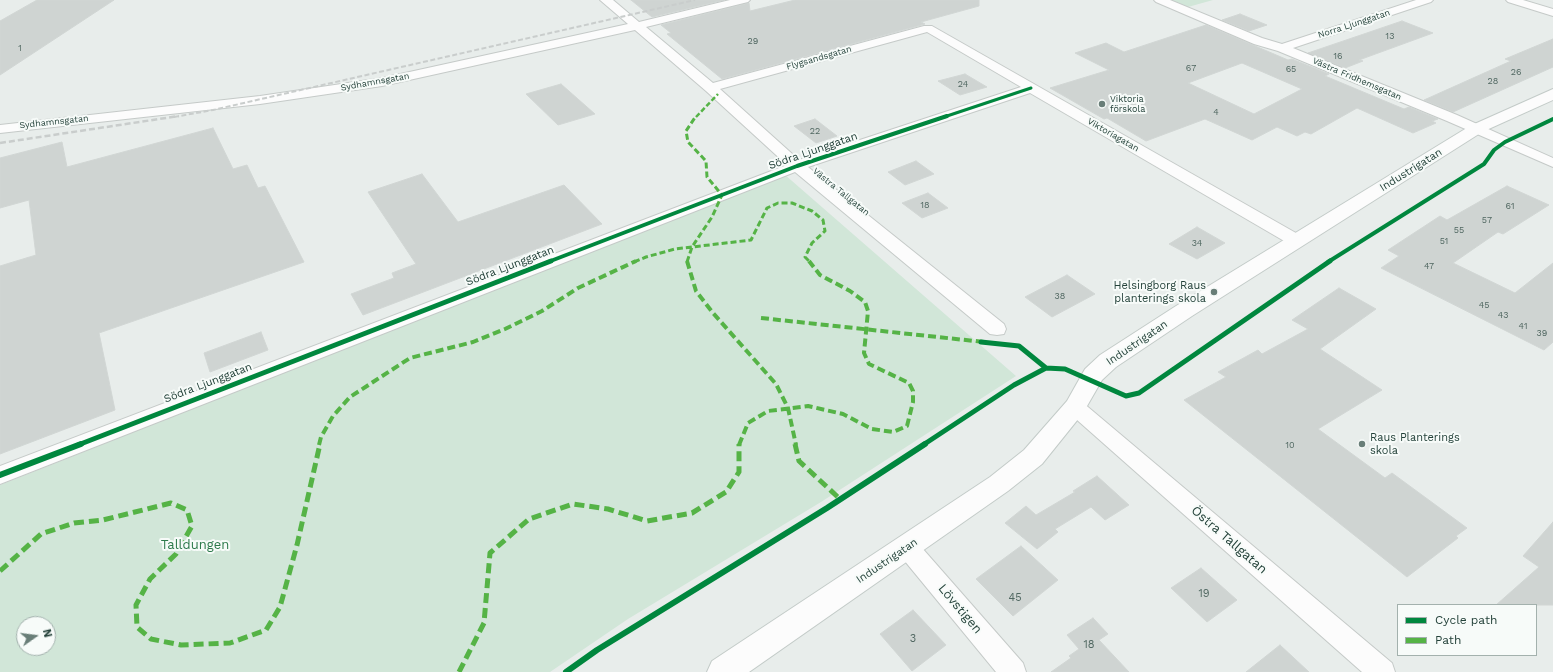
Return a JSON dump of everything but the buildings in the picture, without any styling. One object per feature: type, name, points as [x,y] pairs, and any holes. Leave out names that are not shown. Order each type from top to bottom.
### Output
[{"type":"street","name":"Västra Tallgatan","points":[[606,0],[711,88],[797,166],[997,329]]},
{"type":"street","name":"Sydhamnsgatan","points":[[0,128],[260,100],[419,75],[744,0]]},
{"type":"street","name":"Västra Fridhemsgatan","points":[[1160,0],[1258,41],[1282,48],[1476,129],[1553,163]]},
{"type":"street","name":"Norra Ljunggatan","points":[[1282,48],[1427,0]]},
{"type":"street","points":[[1512,0],[1553,13]]},
{"type":"street","name":"Flygsandsgatan","points":[[711,88],[928,28]]},
{"type":"street","name":"Viktoriagatan","points":[[928,28],[1297,242]]},
{"type":"street","name":"Södra Ljunggatan","points":[[0,475],[797,166],[1031,88]]},
{"type":"street","name":"Industrigatan","points":[[723,672],[999,484],[1033,457],[1075,407],[1093,375],[1108,360],[1476,129],[1553,94]]},
{"type":"street","name":"Östra Tallgatan","points":[[1075,407],[1382,672]]},
{"type":"street","name":"Lövstigen","points":[[907,547],[1013,672]]},
{"type":"green space","points":[[1170,0],[1213,0],[1188,7]]},
{"type":"green space","name":"Talldungen","points":[[784,174],[1016,376],[821,502],[628,619],[550,672],[0,672],[0,485]]},
{"type":"railway","points":[[174,117],[213,110],[695,0]]},
{"type":"railway","points":[[0,143],[179,116]]},
{"type":"marked path","points":[[718,94],[699,112],[686,131],[688,142],[706,161],[707,177],[722,195],[712,217],[692,247],[687,262],[696,291],[713,313],[776,384],[788,408],[799,461],[841,500]]},
{"type":"marked path","points":[[0,571],[41,534],[74,523],[103,520],[171,503],[187,510],[192,526],[176,554],[150,579],[136,605],[137,627],[151,639],[181,645],[230,643],[266,630],[280,607],[297,545],[321,437],[333,416],[350,397],[410,358],[473,342],[505,329],[542,311],[578,288],[646,257],[675,249],[751,240],[767,208],[778,203],[792,203],[812,211],[823,220],[825,231],[812,243],[805,257],[820,275],[850,291],[865,302],[868,311],[864,353],[869,364],[909,383],[913,391],[913,402],[907,426],[893,432],[872,429],[843,414],[808,406],[768,411],[748,423],[739,444],[739,472],[726,492],[692,513],[647,521],[608,509],[573,504],[529,519],[490,553],[484,623],[459,672]]},
{"type":"marked path","points":[[761,318],[984,342]]},
{"type":"cycle path","points":[[0,475],[797,166],[1031,88]]},
{"type":"cycle path","points":[[566,672],[597,650],[827,508],[1014,385],[1046,368],[1065,369],[1126,396],[1139,393],[1329,262],[1484,164],[1494,150],[1505,142],[1553,119]]},
{"type":"cycle path","points":[[981,342],[1019,346],[1046,368]]},
{"type":"place","name":"Viktoria förskola","points":[[1102,104]]},
{"type":"place","name":"Helsingborg Raus planterings skola","points":[[1214,292]]},
{"type":"place","name":"Raus Planterings skola","points":[[1362,444]]}]
